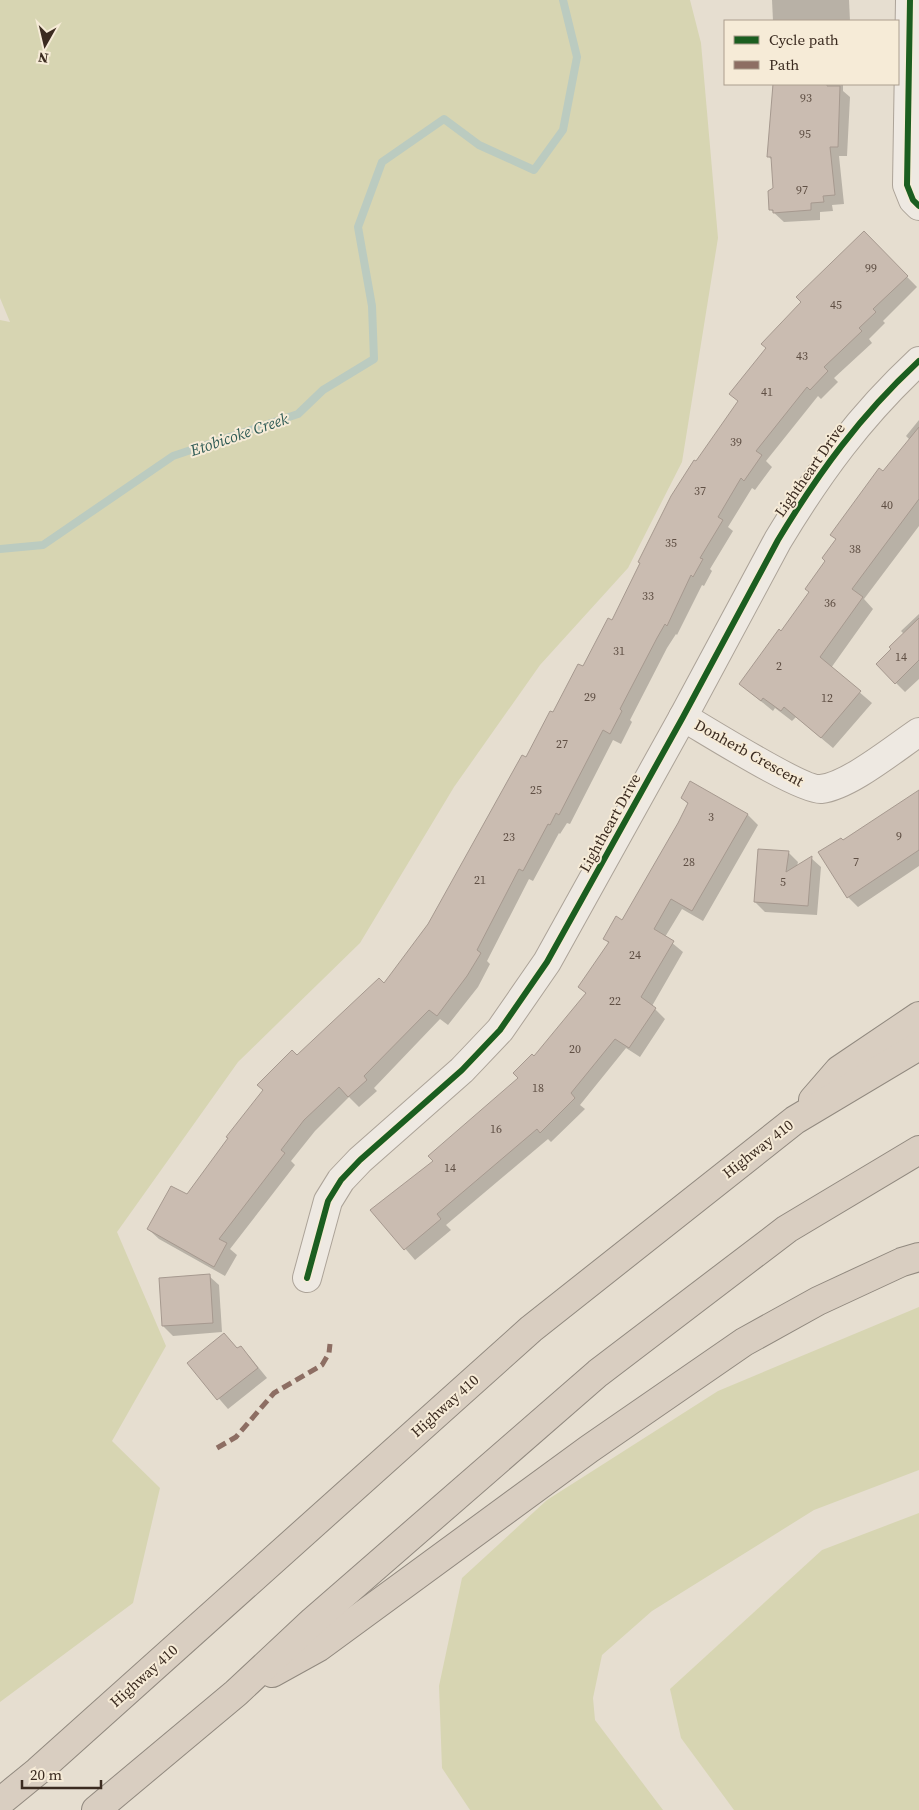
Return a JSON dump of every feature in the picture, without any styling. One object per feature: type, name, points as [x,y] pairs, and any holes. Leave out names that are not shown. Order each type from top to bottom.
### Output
[{"type":"highway","points":[[795,1120],[839,1070],[919,1016]]},
{"type":"highway","name":"Highway 410","points":[[0,1802],[38,1771],[531,1329],[795,1120],[919,1046]]},
{"type":"highway","points":[[96,1810],[236,1693],[313,1621],[598,1373],[786,1230],[919,1150]]},
{"type":"highway","points":[[236,1693],[319,1647],[589,1449],[744,1342],[818,1301],[902,1262],[919,1257]]},
{"type":"street","points":[[910,0],[911,68],[907,177],[913,200],[919,206]]},
{"type":"street","name":"Lightheart Drive","points":[[307,1278],[328,1201],[341,1180],[360,1160],[462,1070],[500,1030],[547,962],[683,717],[778,540],[805,496],[860,420],[919,361]]},
{"type":"street","name":"Donherb Crescent","points":[[683,717],[797,783],[819,790],[841,784],[919,732]]},
{"type":"shaded area","points":[[0,0],[690,0],[701,43],[718,238],[682,462],[628,568],[540,665],[454,787],[360,943],[238,1062],[117,1232],[166,1346],[112,1441],[160,1488],[133,1603],[0,1702],[0,320],[10,322],[0,298]]},
{"type":"shaded area","points":[[919,1307],[919,1470],[814,1510],[652,1611],[602,1655],[593,1698],[595,1720],[663,1810],[470,1810],[442,1768],[439,1686],[462,1578],[547,1500],[718,1391]]},
{"type":"shaded area","points":[[919,1513],[919,1810],[734,1810],[681,1738],[670,1689],[822,1550]]},
{"type":"building","points":[[773,85],[840,86],[838,147],[830,147],[835,195],[823,196],[824,202],[811,203],[811,210],[773,213],[773,210],[769,210],[768,191],[773,188],[771,157],[767,157]]},
{"type":"building","points":[[864,231],[908,276],[873,309],[876,312],[859,328],[862,331],[824,367],[828,371],[810,390],[807,387],[756,451],[762,455],[744,481],[741,478],[718,517],[723,520],[700,558],[703,559],[693,577],[691,575],[667,626],[665,624],[657,638],[620,709],[622,711],[610,734],[603,730],[559,815],[556,813],[550,825],[548,824],[523,871],[519,869],[477,950],[481,953],[467,976],[437,1016],[429,1010],[364,1076],[367,1080],[348,1097],[339,1087],[304,1120],[281,1150],[285,1153],[219,1239],[227,1243],[214,1267],[147,1229],[171,1186],[187,1194],[228,1138],[226,1137],[263,1090],[257,1085],[292,1050],[297,1055],[379,978],[384,983],[428,924],[522,755],[526,757],[550,711],[553,712],[578,664],[583,666],[608,618],[612,620],[671,496],[694,460],[696,461],[738,401],[729,394],[766,348],[761,344],[801,302],[796,297]]},
{"type":"building","points":[[919,427],[919,499],[852,589],[863,597],[820,657],[861,691],[821,738],[784,707],[781,711],[763,698],[761,701],[739,684],[809,592],[805,589],[825,561],[822,558],[836,539],[830,535],[879,468],[883,471]]},
{"type":"building","points":[[919,618],[919,660],[895,684],[876,664],[891,649],[889,647]]},
{"type":"building","points":[[690,781],[748,814],[692,911],[671,899],[654,929],[674,941],[641,997],[656,1008],[629,1048],[615,1039],[571,1093],[575,1098],[540,1133],[537,1129],[437,1214],[441,1219],[404,1250],[370,1210],[433,1161],[428,1156],[518,1078],[513,1073],[532,1054],[534,1056],[586,993],[578,987],[609,942],[603,939],[616,916],[622,920],[678,823],[688,803],[681,798]]},
{"type":"building","points":[[919,790],[919,850],[847,898],[818,852],[841,838],[843,840]]},
{"type":"building","points":[[758,849],[789,851],[786,872],[812,856],[808,906],[754,902]]},
{"type":"building","points":[[210,1274],[213,1323],[162,1326],[159,1278]]},
{"type":"building","points":[[224,1333],[237,1348],[241,1346],[258,1368],[217,1400],[187,1363]]},
{"type":"waterway","name":"Etobicoke Creek","points":[[0,549],[43,545],[173,456],[298,414],[323,390],[374,359],[372,306],[358,227],[382,162],[444,119],[479,145],[534,170],[563,130],[577,57],[563,0]]},
{"type":"marked path","points":[[217,1448],[236,1437],[274,1393],[322,1365],[329,1353],[330,1344]]},
{"type":"cycle path","points":[[910,0],[907,185],[913,200],[919,206]]},
{"type":"cycle path","points":[[307,1278],[328,1201],[341,1180],[360,1160],[462,1070],[500,1030],[547,962],[793,515],[825,468],[859,424],[919,361]]}]
